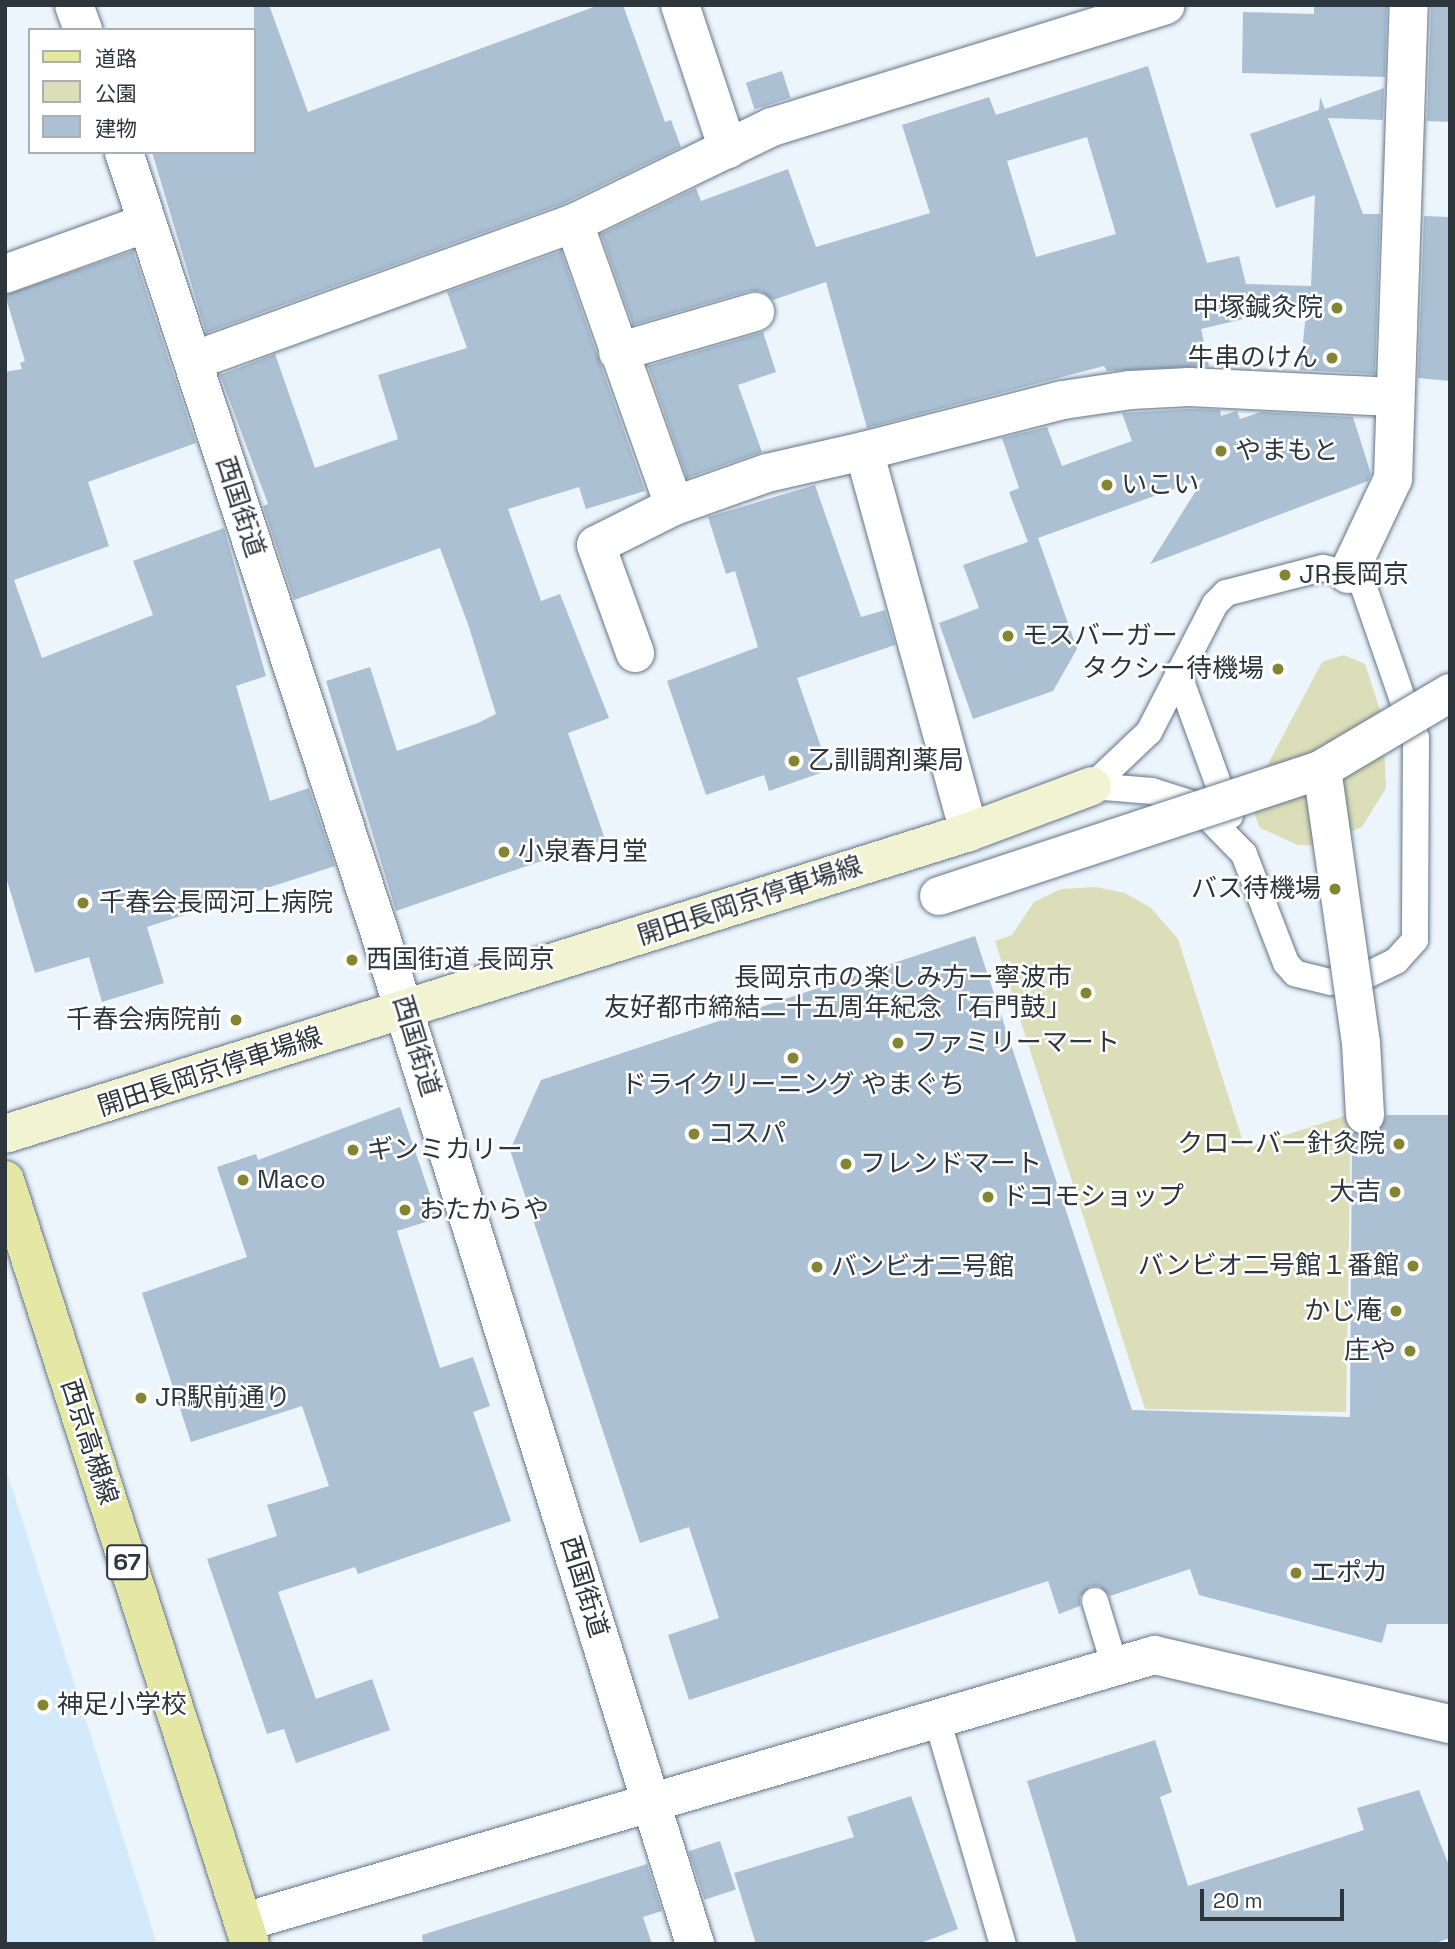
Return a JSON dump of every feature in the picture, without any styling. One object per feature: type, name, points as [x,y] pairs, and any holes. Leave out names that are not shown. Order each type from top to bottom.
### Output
[{"type":"main road","name":"開田長岡京停車場線","points":[[5,1134],[969,832],[1092,786]]},
{"type":"main road","name":"西京高槻線","points":[[5,1180],[247,1933]]},
{"type":"street","points":[[74,5],[82,28]]},
{"type":"street","points":[[680,5],[728,149]]},
{"type":"street","points":[[193,361],[574,223],[772,127],[1166,5]]},
{"type":"street","points":[[1348,574],[1393,479],[1409,5]]},
{"type":"street","name":"西国街道","points":[[125,154],[405,1010],[695,1944]]},
{"type":"street","points":[[5,274],[147,223]]},
{"type":"street","points":[[574,223],[674,506]]},
{"type":"street","points":[[618,352],[755,312]]},
{"type":"street","points":[[635,653],[596,545],[674,506],[767,473],[1063,400],[1131,390],[1189,387],[1395,397]]},
{"type":"street","points":[[864,451],[969,832]]},
{"type":"street","points":[[939,896],[1322,769],[1450,693]]},
{"type":"street","points":[[1322,769],[1362,1043],[1364,1115]]},
{"type":"street","points":[[247,1933],[652,1804],[1154,1655],[1450,1724]]},
{"type":"lane","points":[[1092,786],[1135,752],[1178,673],[1226,593],[1323,568],[1348,574],[1363,585],[1370,601],[1416,738],[1415,940],[1396,961],[1361,978],[1329,982],[1295,973],[1279,949],[1178,673]]},
{"type":"lane","points":[[1092,786],[1152,791],[1196,805],[1244,854]]},
{"type":"lane","points":[[1095,1601],[1115,1667]]},
{"type":"lane","points":[[937,1719],[1003,1944]]},
{"type":"shaded area","name":"神足小学校","points":[[5,1466],[157,1944],[5,1944]]},
{"type":"green space","points":[[1344,655],[1365,664],[1383,719],[1386,788],[1362,827],[1317,845],[1298,845],[1260,828],[1249,800],[1322,662]]},
{"type":"green space","points":[[1096,887],[1125,893],[1151,908],[1178,939],[1245,1148],[1351,1114],[1346,1412],[1145,1409],[995,941],[1012,935],[1034,902],[1061,889]]},
{"type":"building","points":[[254,5],[269,5],[308,112],[599,5],[623,5],[665,122],[671,120],[681,147],[565,203],[206,333],[153,154],[256,154]]},
{"type":"building","points":[[1314,5],[1387,5],[1385,77],[1242,73],[1243,12],[1314,14]]},
{"type":"building","points":[[1431,5],[1450,5],[1450,122],[1427,121]]},
{"type":"building","points":[[1148,66],[1207,263],[1239,256],[1246,284],[1311,286],[1315,195],[1276,208],[1250,134],[1319,110],[1320,97],[1325,109],[1384,88],[1383,120],[1328,118],[1363,214],[1380,214],[1375,374],[1300,370],[1307,304],[1201,329],[1209,366],[1107,371],[1104,366],[867,428],[826,282],[773,300],[761,291],[749,291],[633,325],[601,234],[696,188],[701,201],[788,169],[816,247],[930,213],[902,125],[989,97],[996,115]],"holes":[[[1087,137],[1116,234],[1036,257],[1007,161]]]},
{"type":"building","points":[[782,71],[791,98],[755,109],[746,83]]},
{"type":"building","points":[[1424,216],[1450,217],[1450,381],[1418,378]]},
{"type":"building","points":[[133,251],[196,443],[88,482],[109,546],[14,580],[42,658],[153,615],[133,561],[224,528],[266,676],[236,686],[270,801],[309,788],[335,866],[147,927],[164,983],[102,1002],[89,957],[35,973],[5,874],[5,372],[22,369],[20,363],[25,361],[5,295]]},
{"type":"building","points":[[561,251],[645,491],[586,509],[579,487],[508,509],[541,601],[560,594],[609,718],[568,733],[605,839],[396,911],[326,681],[370,667],[397,751],[478,723],[496,714],[469,627],[440,548],[294,600],[263,506],[268,504],[220,375],[275,354],[315,468],[398,439],[378,375],[467,348],[447,292]]},
{"type":"building","points":[[763,332],[776,372],[738,385],[762,452],[687,478],[648,366]]},
{"type":"building","points":[[1220,410],[1221,416],[1237,411],[1240,419],[1261,412],[1353,417],[1371,474],[1368,481],[1150,564],[1204,478],[1038,538],[1077,649],[1053,691],[973,719],[939,623],[979,608],[963,565],[1028,542],[1009,492],[1019,488],[1002,438],[1047,427],[1062,466],[1132,441],[1122,413]]},
{"type":"building","points":[[815,485],[861,617],[885,610],[895,645],[797,678],[829,770],[769,791],[764,775],[706,795],[667,681],[758,647],[735,571],[726,574],[708,517]]},
{"type":"building","points":[[975,936],[1132,1410],[1350,1417],[1352,1132],[1376,1134],[1387,1115],[1450,1115],[1450,1624],[1387,1624],[1382,1643],[1199,1595],[1190,1569],[1110,1596],[1099,1586],[1090,1586],[1080,1597],[1080,1606],[1059,1614],[1048,1581],[689,1700],[668,1635],[719,1618],[689,1527],[640,1543],[510,1150],[541,1080]]},
{"type":"building","points":[[400,1107],[438,1218],[397,1231],[440,1368],[473,1357],[490,1406],[473,1412],[511,1521],[358,1574],[355,1567],[278,1592],[316,1699],[372,1679],[390,1730],[296,1763],[284,1729],[267,1734],[207,1559],[277,1536],[267,1505],[329,1486],[302,1406],[191,1442],[142,1293],[247,1257],[217,1167],[256,1154],[258,1160]]},
{"type":"building","points":[[1155,1740],[1172,1792],[1160,1797],[1188,1886],[1364,1830],[1357,1808],[1419,1790],[1450,1868],[1450,1938],[1432,1944],[1077,1944],[1027,1781]]},
{"type":"building","points":[[911,1796],[958,1929],[918,1944],[756,1944],[734,1873],[854,1837],[847,1817]]},
{"type":"building","points":[[720,1841],[736,1890],[704,1900],[689,1851]]},
{"type":"building","points":[[647,1864],[662,1911],[643,1917],[652,1944],[423,1944],[422,1935]]},
{"type":"place","name":"中塚鍼灸院","points":[[1337,308]]},
{"type":"place","name":"牛串のけん","points":[[1332,358]]},
{"type":"place","name":"やまもと","points":[[1221,451]]},
{"type":"place","name":"いこい","points":[[1107,485]]},
{"type":"place","name":"JR長岡京","points":[[1285,575]]},
{"type":"place","name":"モスバーガー","points":[[1008,636]]},
{"type":"place","name":"タクシー待機場","points":[[1278,669]]},
{"type":"place","name":"乙訓調剤薬局","points":[[794,761]]},
{"type":"place","name":"小泉春月堂","points":[[504,852]]},
{"type":"place","name":"バス待機場","points":[[1335,889]]},
{"type":"place","name":"千春会長岡河上病院","points":[[83,903]]},
{"type":"place","name":"西国街道 長岡京","points":[[352,960]]},
{"type":"place","name":"長岡京市の楽しみ方ー寧波市 友好都市締結二十五周年紀念「石門鼓」","points":[[1086,993]]},
{"type":"place","name":"千春会病院前","points":[[236,1020]]},
{"type":"place","name":"ファミリーマート","points":[[898,1043]]},
{"type":"place","name":"ドライクリーニング やまぐち","points":[[793,1058]]},
{"type":"place","name":"コスパ","points":[[694,1134]]},
{"type":"place","name":"クローバー針灸院","points":[[1399,1144]]},
{"type":"place","name":"ギンミカリー","points":[[353,1150]]},
{"type":"place","name":"フレンドマート","points":[[846,1164]]},
{"type":"place","name":"Maco","points":[[243,1180]]},
{"type":"place","name":"大吉","points":[[1395,1192]]},
{"type":"place","name":"ドコモショップ","points":[[988,1197]]},
{"type":"place","name":"おたからや","points":[[405,1210]]},
{"type":"place","name":"バンビオ二号館１番館","points":[[1413,1266]]},
{"type":"place","name":"バンビオ二号館","points":[[817,1267]]},
{"type":"place","name":"かじ庵","points":[[1396,1311]]},
{"type":"place","name":"庄や","points":[[1410,1351]]},
{"type":"place","name":"JR駅前通り","points":[[141,1398]]},
{"type":"place","name":"エポカ","points":[[1296,1573]]},
{"type":"place","name":"神足小学校","points":[[43,1705]]}]
